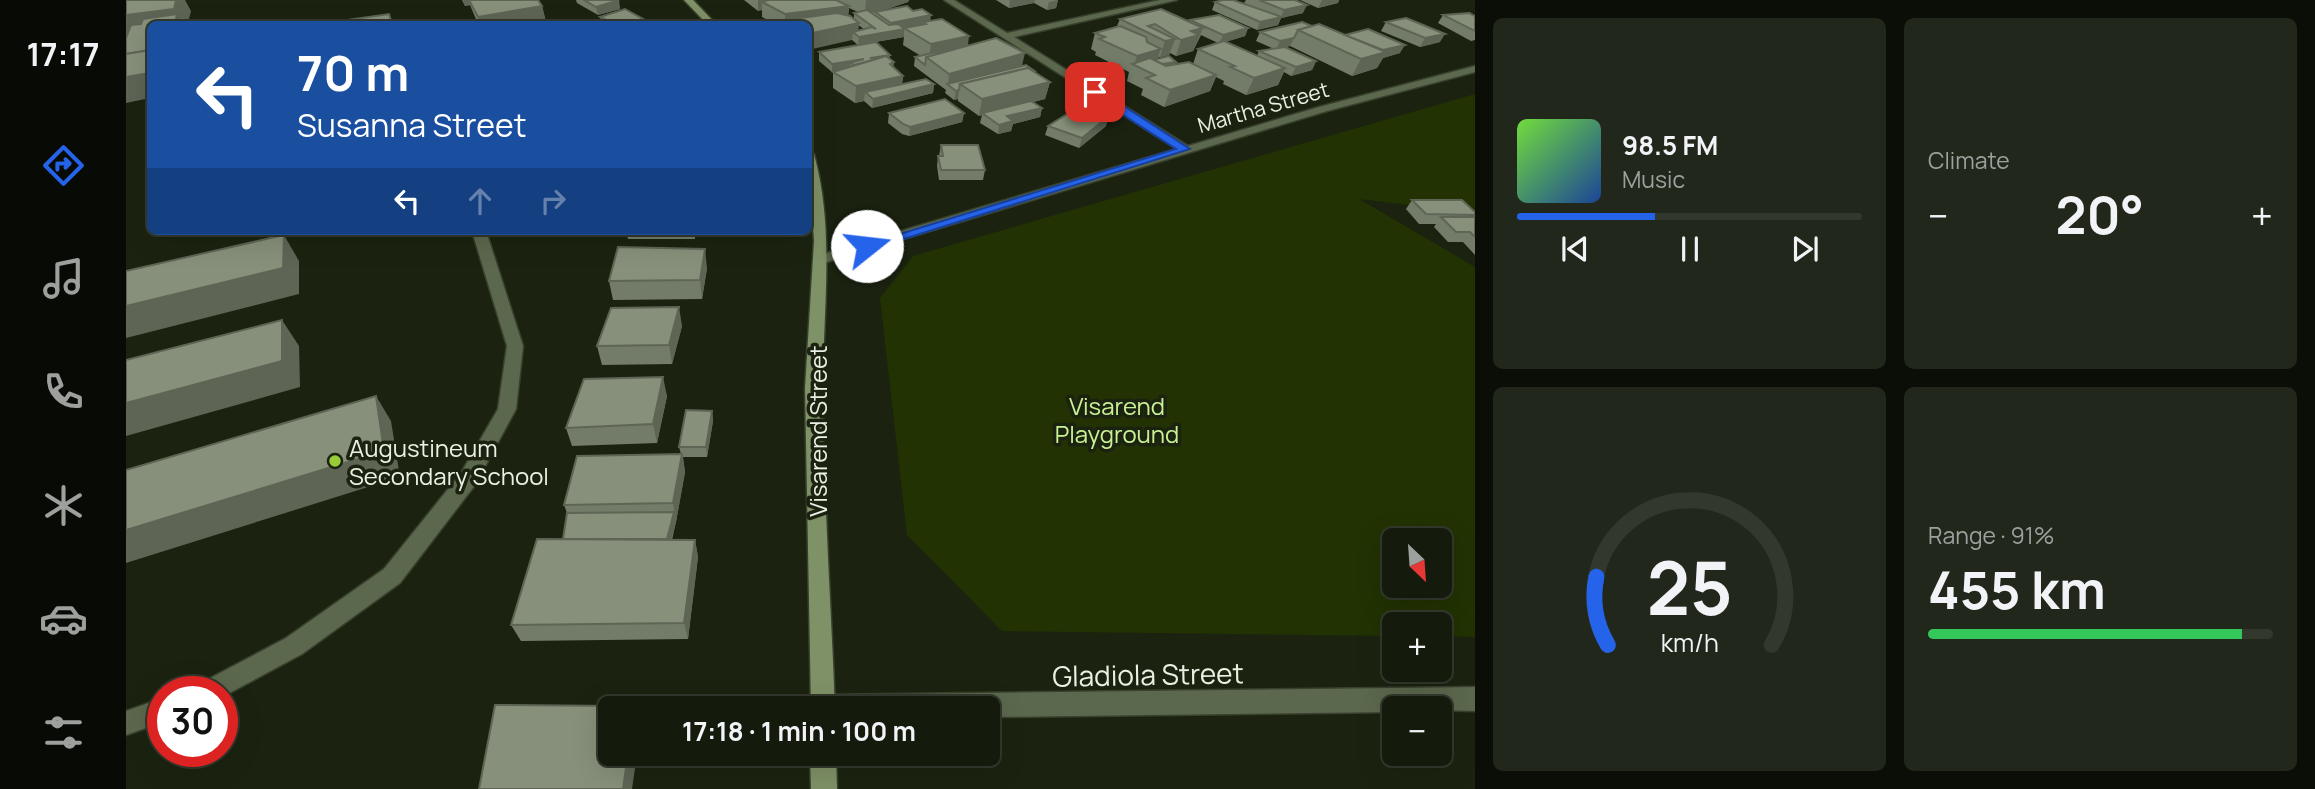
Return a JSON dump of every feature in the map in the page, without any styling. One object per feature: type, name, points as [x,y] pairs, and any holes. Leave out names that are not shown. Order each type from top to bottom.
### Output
[{"type":"street","points":[[688,0],[709,21]]},
{"type":"street","points":[[948,0],[1185,149]]},
{"type":"street","points":[[1005,36],[1173,0]]},
{"type":"street","name":"Martha Street","points":[[822,259],[1185,149],[1475,69]]},
{"type":"street","name":"Visarend Street","points":[[812,166],[815,174],[822,259],[813,385],[822,696]]},
{"type":"street","points":[[237,676],[294,646],[392,576],[468,480],[507,409],[515,346],[480,235]]},
{"type":"street","name":"Gladiola Street","points":[[1000,706],[1475,699]]},
{"type":"street","points":[[126,723],[147,716]]},
{"type":"street","points":[[823,766],[824,789]]},
{"type":"green space","name":"Visarend Playground","points":[[1475,94],[1475,213],[1359,199],[1475,267],[1475,637],[1452,636],[1452,612],[1382,612],[1382,636],[1002,631],[907,535],[880,298],[913,256]]},
{"type":"building","points":[[126,0],[176,0],[174,9],[126,15]]},
{"type":"building","points":[[469,0],[538,0],[542,6],[478,17]]},
{"type":"building","points":[[584,0],[619,0],[596,7]]},
{"type":"building","points":[[836,0],[849,6],[785,14],[762,2]]},
{"type":"building","points":[[1233,0],[1282,17],[1260,22],[1215,2]]},
{"type":"building","points":[[1259,0],[1295,0],[1307,5],[1284,10]]},
{"type":"building","points":[[907,6],[913,11],[922,9],[931,15],[891,23],[875,12]]},
{"type":"building","points":[[625,9],[643,19],[609,21],[600,17]]},
{"type":"building","points":[[1161,9],[1203,28],[1191,31],[1199,35],[1181,40],[1155,24],[1148,26],[1175,39],[1165,41],[1120,19]]},
{"type":"building","points":[[867,10],[889,25],[898,24],[905,29],[859,37],[853,32],[872,27],[876,29],[854,13]]},
{"type":"building","points":[[837,13],[850,16],[859,23],[812,33],[812,21],[786,20]]},
{"type":"building","points":[[1469,13],[1475,16],[1475,31],[1443,15]]},
{"type":"building","points":[[177,14],[176,19],[185,17],[184,21],[147,21],[147,50],[126,54],[126,38],[131,25],[141,24],[143,19]]},
{"type":"building","points":[[389,14],[391,21],[340,21]]},
{"type":"building","points":[[1219,15],[1248,28],[1223,35],[1190,20]]},
{"type":"building","points":[[1406,18],[1445,34],[1425,38],[1386,22]]},
{"type":"building","points":[[942,19],[969,36],[931,44],[904,28],[926,24],[923,22]]},
{"type":"building","points":[[1302,22],[1312,26],[1298,30],[1294,38],[1280,41],[1260,32]]},
{"type":"building","points":[[1319,24],[1386,52],[1361,59],[1298,30]]},
{"type":"building","points":[[1120,26],[1146,37],[1147,42],[1161,49],[1137,56],[1099,39],[1105,37],[1095,33]]},
{"type":"building","points":[[1368,29],[1405,45],[1383,50],[1345,35]]},
{"type":"building","points":[[996,38],[1025,53],[949,74],[926,57]]},
{"type":"building","points":[[1224,41],[1285,68],[1254,78],[1198,49]]},
{"type":"building","points":[[876,42],[890,55],[871,58],[873,60],[854,65],[850,63],[864,59],[832,64],[819,52]]},
{"type":"building","points":[[1285,47],[1316,61],[1296,67],[1259,51]]},
{"type":"building","points":[[147,50],[147,74],[126,77],[126,54]]},
{"type":"building","points":[[951,50],[926,57],[925,65],[915,57]]},
{"type":"building","points":[[886,56],[894,62],[890,64],[903,76],[856,86],[833,72]]},
{"type":"building","points":[[1169,56],[1176,62],[1162,64],[1153,60]]},
{"type":"building","points":[[1150,58],[1166,66],[1189,62],[1216,75],[1170,90],[1146,78],[1155,75],[1132,64]]},
{"type":"building","points":[[1026,65],[1036,72],[1028,68],[960,84],[959,90],[956,91],[947,84]]},
{"type":"building","points":[[1028,68],[1050,82],[982,99],[960,84]]},
{"type":"building","points":[[926,79],[934,84],[873,99],[865,92]]},
{"type":"building","points":[[945,99],[964,113],[910,127],[889,113]]},
{"type":"building","points":[[1031,101],[1042,108],[1007,116],[1013,121],[999,125],[982,113]]},
{"type":"building","points":[[1080,106],[1109,116],[1082,138],[1048,126]]},
{"type":"building","points":[[941,145],[978,145],[985,170],[941,170],[938,156],[943,156]]},
{"type":"building","points":[[1412,200],[1462,200],[1475,215],[1426,214]]},
{"type":"building","points":[[1441,217],[1475,217],[1475,237],[1470,232],[1456,232]]},
{"type":"building","points":[[284,235],[283,268],[126,306],[126,271]]},
{"type":"building","points":[[618,247],[705,249],[700,280],[609,281]]},
{"type":"building","points":[[679,307],[669,345],[597,346],[611,308]]},
{"type":"building","points":[[282,320],[282,361],[126,403],[126,360]]},
{"type":"building","points":[[663,377],[653,424],[566,428],[584,379]]},
{"type":"building","points":[[376,396],[384,451],[126,530],[126,470]]},
{"type":"building","points":[[686,410],[712,411],[706,447],[679,447]]},
{"type":"building","points":[[682,454],[673,503],[564,505],[577,456]]},
{"type":"building","points":[[674,512],[667,539],[563,539],[567,513]]},
{"type":"building","points":[[537,539],[695,540],[684,623],[511,625]]},
{"type":"building","points":[[495,705],[598,706],[598,766],[626,766],[623,789],[479,789]]},
{"type":"place","name":"Augustineum Secondary School","points":[[335,461]]},
{"type":"route","points":[[867,246],[1185,149],[1095,92]]}]
